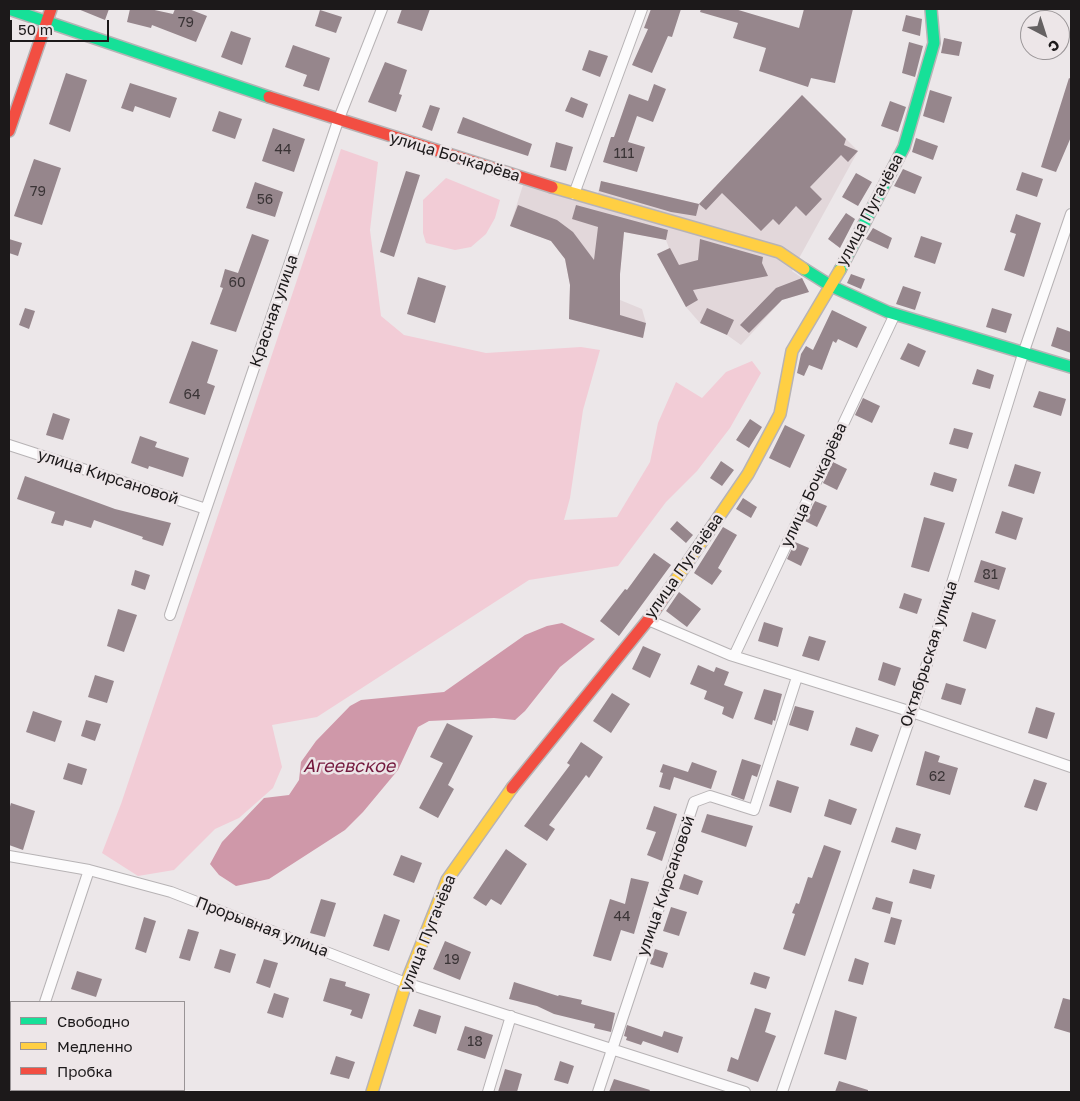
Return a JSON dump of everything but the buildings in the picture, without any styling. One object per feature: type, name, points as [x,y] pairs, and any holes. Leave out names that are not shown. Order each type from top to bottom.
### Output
[{"type":"street","name":"улица Бочкарёва","points":[[9,9],[338,121],[574,194],[779,252],[831,286],[895,314],[1071,367]]},
{"type":"street","points":[[9,131],[51,9]]},
{"type":"street","name":"Красная улица","points":[[170,615],[338,121],[382,9]]},
{"type":"street","points":[[574,194],[642,9]]},
{"type":"street","name":"улица Пугачёва","points":[[372,1092],[406,983],[447,880],[511,789],[648,620],[748,474],[780,414],[792,351],[831,286],[904,147],[934,42],[931,9]]},
{"type":"street","name":"Октябрьская улица","points":[[782,1092],[912,712],[1024,354],[1071,214]]},
{"type":"street","name":"улица Бочкарёва","points":[[734,656],[895,314]]},
{"type":"street","name":"улица Кирсановой","points":[[9,444],[206,509]]},
{"type":"street","points":[[648,620],[734,656],[912,712],[1071,767]]},
{"type":"street","name":"улица Кирсановой","points":[[611,1048],[694,802],[710,796],[754,810],[797,677]]},
{"type":"street","name":"Прорывная улица","points":[[9,856],[89,870],[171,892],[406,983],[745,1092]]},
{"type":"street","points":[[45,1001],[89,870]]},
{"type":"street","points":[[488,1092],[512,1016]]},
{"type":"street","points":[[598,1092],[611,1048]]},
{"type":"shaded area","points":[[802,95],[858,151],[792,271],[802,278],[809,292],[782,300],[741,345],[727,335],[700,323],[686,307],[657,254],[669,248],[666,240],[624,232],[620,274],[620,300],[642,309],[646,323],[643,338],[569,319],[570,285],[565,259],[551,241],[510,226],[523,185],[595,204],[601,181],[699,204]]},
{"type":"shaded area","points":[[341,149],[378,162],[370,230],[381,316],[404,335],[486,353],[581,347],[600,350],[583,410],[570,498],[564,520],[617,517],[650,462],[658,423],[676,382],[702,398],[726,372],[752,361],[761,373],[730,428],[697,471],[666,502],[618,566],[529,580],[317,717],[272,725],[282,767],[273,788],[239,818],[215,829],[174,870],[138,876],[102,853],[121,804]]},
{"type":"shaded area","points":[[446,178],[500,200],[495,218],[486,234],[471,247],[455,250],[426,243],[423,233],[423,200]]},
{"type":"water","name":"Агеевское","points":[[562,623],[595,639],[560,667],[525,711],[515,720],[494,718],[429,721],[418,727],[398,770],[363,812],[345,830],[269,879],[236,886],[219,875],[210,864],[222,842],[264,798],[289,795],[299,780],[301,762],[316,741],[350,706],[361,700],[444,692],[525,635],[547,626]]},
{"type":"traffic: fast","points":[[9,9],[269,97]]},
{"type":"traffic: fast","points":[[840,270],[904,147],[934,43],[931,9]]},
{"type":"traffic: fast","points":[[804,269],[831,286],[888,312],[1071,367]]},
{"type":"traffic: slow","points":[[552,187],[779,252],[804,269]]},
{"type":"traffic: slow","points":[[666,594],[748,474],[780,414],[792,351],[840,270]]},
{"type":"traffic: slow","points":[[372,1092],[406,983],[447,880],[512,788]]},
{"type":"traffic: jam","points":[[9,131],[51,9]]},
{"type":"traffic: jam","points":[[269,97],[552,187]]},
{"type":"traffic: jam","points":[[512,788],[648,620],[666,594]]}]
